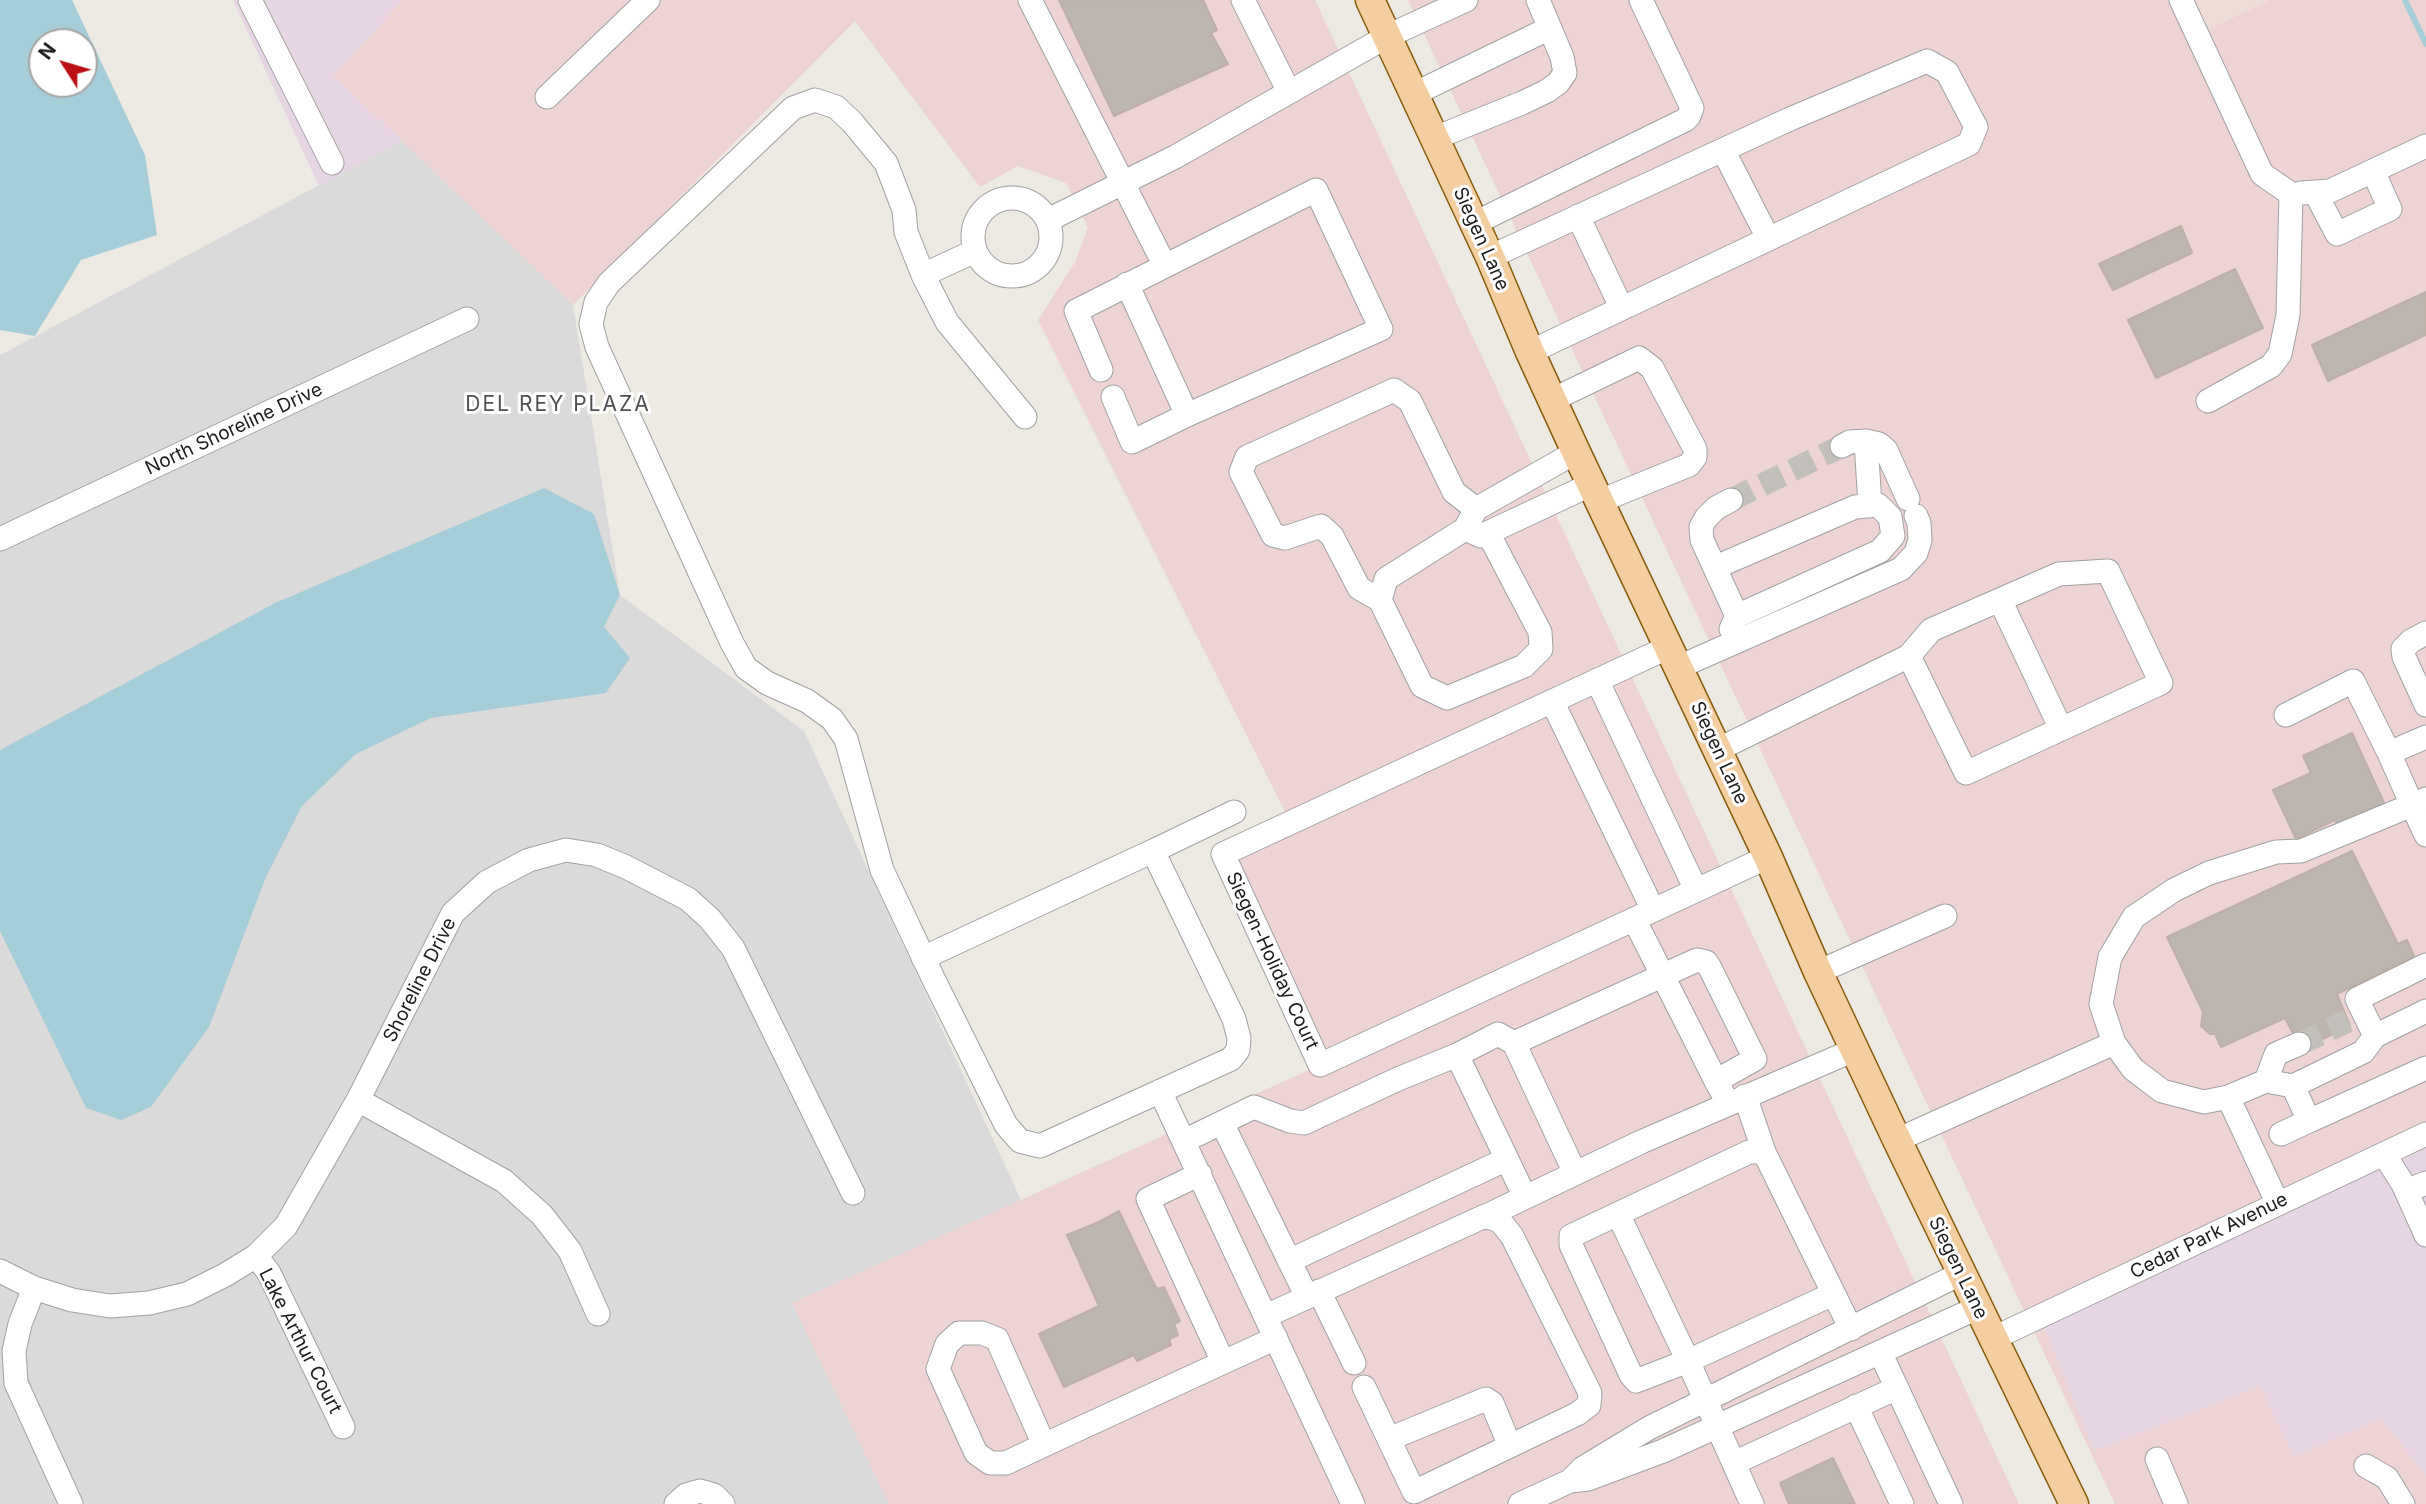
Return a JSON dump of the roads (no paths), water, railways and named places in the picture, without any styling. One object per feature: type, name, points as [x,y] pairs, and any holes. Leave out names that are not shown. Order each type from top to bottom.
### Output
[{"type":"main road","name":"Siegen Lane","points":[[1370,0],[1475,223],[1576,452],[1768,857],[1896,1140],[2074,1504]]},
{"type":"street","points":[[250,0],[332,163]]},
{"type":"street","points":[[547,97],[648,0]]},
{"type":"street","points":[[1030,0],[1165,266]]},
{"type":"street","points":[[1243,0],[1289,92]]},
{"type":"street","points":[[1048,220],[1175,157],[1388,36],[1466,0]]},
{"type":"street","points":[[1435,138],[1547,92],[1558,83],[1564,73],[1562,57],[1538,0]]},
{"type":"street","points":[[1475,223],[1673,127],[1689,116],[1692,108],[1641,0]]},
{"type":"street","points":[[2181,0],[2262,174],[2291,194],[2330,191],[2426,146]]},
{"type":"street","points":[[1414,94],[1550,28]]},
{"type":"street","points":[[1490,257],[1723,150],[1927,61],[1947,72],[1976,127],[1969,144],[1530,352]]},
{"type":"street","points":[[1025,417],[947,322],[905,232],[904,210],[886,163],[836,107],[816,100],[793,108],[609,283],[596,302],[591,324],[597,347],[732,643],[746,668],[767,682],[807,701],[832,719],[846,739],[882,870],[1006,1125],[1020,1142],[1040,1146],[1231,1059],[1238,1051],[1239,1038],[1234,1018],[1153,851]]},
{"type":"street","points":[[1723,150],[1768,238]]},
{"type":"street","points":[[2315,192],[2337,234],[2390,209],[2373,171]]},
{"type":"street","points":[[1101,370],[1076,311],[1316,190],[1381,328],[1132,442],[1113,397]]},
{"type":"street","points":[[2208,401],[2271,366],[2280,354],[2288,315],[2291,194]]},
{"type":"street","points":[[1003,198],[1029,201],[1040,209],[1048,220],[1051,244],[1046,256],[1028,273],[1016,276],[992,271],[982,263],[975,251],[972,238],[974,225],[990,204],[1003,198]]},
{"type":"street","points":[[1578,216],[1621,307]]},
{"type":"street","points":[[923,275],[975,251]]},
{"type":"street","points":[[1127,284],[1187,415]]},
{"type":"street","name":"North Shoreline Drive","points":[[0,538],[467,319]]},
{"type":"street","points":[[1465,529],[1481,536],[1596,492],[1689,466],[1695,457],[1695,449],[1652,368],[1639,358],[1552,400]]},
{"type":"street","points":[[1476,509],[1454,492],[1410,401],[1394,390],[1247,457],[1241,472],[1273,535],[1285,538],[1321,526],[1332,536],[1359,588],[1380,600],[1422,686],[1447,698],[1524,666],[1541,649],[1540,632],[1488,533]]},
{"type":"street","points":[[1842,446],[1850,442],[1866,441],[1870,506]]},
{"type":"street","name":"Siegen-Holiday Court","points":[[1768,857],[1320,1065],[1223,854],[1597,680],[1735,642],[1901,569],[1916,553],[1920,540],[1919,523],[1886,450],[1879,444],[1866,441]]},
{"type":"street","points":[[1380,600],[1386,579],[1465,529],[1476,509],[1576,452]]},
{"type":"street","points":[[1731,500],[1716,508],[1701,527],[1702,540],[1737,616]]},
{"type":"street","points":[[1716,567],[1855,507],[1878,505],[1889,517],[1893,536],[1880,551],[1737,616],[1731,629],[1735,642]]},
{"type":"street","points":[[1717,750],[1909,656],[1931,630],[2059,574],[2108,571],[2161,683],[1966,773],[1909,656]]},
{"type":"street","points":[[2000,600],[2062,729]]},
{"type":"street","points":[[2426,633],[2411,640],[2403,649],[2404,657],[2426,705]]},
{"type":"street","points":[[1597,680],[1696,890]]},
{"type":"street","points":[[2286,715],[2353,681],[2389,753],[2419,802],[2426,835]]},
{"type":"street","points":[[1552,701],[1644,915],[1662,975],[1716,1081],[1737,1100],[1850,1329]]},
{"type":"street","points":[[2389,753],[2426,737]]},
{"type":"street","points":[[2419,802],[2301,851],[2276,852],[2209,873],[2174,890],[2134,917],[2110,957],[2101,1004],[2114,1043],[2133,1069],[2162,1091],[2204,1102],[2228,1097],[2266,1081],[2294,1086],[2364,1052],[2375,1036],[2426,1011]]},
{"type":"street","points":[[923,958],[1234,812]]},
{"type":"street","name":"Shoreline Drive","points":[[0,1271],[34,1288],[72,1300],[110,1306],[149,1303],[187,1294],[256,1256],[286,1226],[358,1100],[453,914],[486,882],[528,860],[566,850],[597,855],[688,899],[710,919],[733,948],[853,1193]]},
{"type":"street","points":[[1818,972],[1945,916]]},
{"type":"street","points":[[1514,1043],[1697,960],[1706,962],[1710,968],[1755,1059],[1716,1081]]},
{"type":"street","points":[[2375,1036],[2356,1017],[2357,999],[2426,965]]},
{"type":"street","points":[[1184,1141],[1254,1107],[1290,1121],[1304,1123],[1457,1055],[1497,1034],[1514,1043],[1575,1173]]},
{"type":"street","points":[[1896,1140],[2114,1043]]},
{"type":"street","points":[[2266,1081],[2276,1054],[2299,1044]]},
{"type":"street","points":[[1266,1316],[1575,1173],[1854,1050]]},
{"type":"street","points":[[1457,1055],[1525,1197]]},
{"type":"street","points":[[2281,1134],[2426,1068]]},
{"type":"street","points":[[2294,1086],[2309,1121]]},
{"type":"street","points":[[1160,1091],[1353,1504]]},
{"type":"street","points":[[2228,1097],[2278,1204]]},
{"type":"street","points":[[358,1100],[504,1181],[542,1215],[570,1251],[598,1314]]},
{"type":"street","points":[[1222,1123],[1289,1261],[1313,1294],[1354,1363]]},
{"type":"street","name":"Cedar Park Avenue","points":[[1992,1339],[2426,1134]]},
{"type":"street","points":[[1764,1152],[1749,1152],[1571,1236],[1571,1245],[1631,1375],[1636,1381],[1688,1362],[1833,1294]]},
{"type":"street","points":[[2384,1154],[2416,1187],[2426,1235]]},
{"type":"street","points":[[1289,1261],[1507,1159]]},
{"type":"street","points":[[1200,1174],[1148,1199],[1223,1362]]},
{"type":"street","points":[[1618,1214],[1752,1504]]},
{"type":"street","points":[[1364,1387],[1414,1492],[1427,1496],[1510,1446],[1577,1414],[1589,1405],[1590,1393],[1512,1236],[1500,1221],[1482,1217]]},
{"type":"street","name":"Lake Arthur Court","points":[[256,1256],[269,1273],[343,1427]]},
{"type":"street","points":[[1570,1481],[1583,1468],[1649,1428],[1961,1274]]},
{"type":"street","points":[[34,1288],[20,1324],[15,1352],[16,1382],[71,1504]]},
{"type":"street","points":[[1520,1504],[1570,1481],[1588,1479],[1663,1451],[1977,1308]]},
{"type":"street","points":[[1044,1445],[997,1339],[982,1333],[959,1333],[947,1344],[938,1369],[976,1453],[990,1463],[1006,1463],[1276,1338]]},
{"type":"street","points":[[1880,1352],[1951,1504]]},
{"type":"street","points":[[1734,1463],[1897,1388]]},
{"type":"street","points":[[1389,1439],[1486,1399],[1492,1403],[1510,1446]]},
{"type":"street","points":[[1856,1406],[1902,1504]]},
{"type":"street","points":[[2157,1459],[2176,1504]]},
{"type":"street","points":[[2366,1466],[2387,1478],[2403,1504]]},
{"type":"street","points":[[676,1504],[686,1495],[700,1491],[714,1495],[723,1504]]},
{"type":"water","points":[[0,0],[72,0],[85,28],[28,28],[28,98],[98,98],[98,55],[145,155],[157,235],[81,260],[35,336],[0,330]]},
{"type":"water","points":[[544,488],[594,514],[620,595],[604,627],[630,658],[606,693],[431,718],[356,754],[302,806],[266,877],[209,1027],[151,1107],[121,1120],[86,1108],[0,931],[0,750],[275,603]]},
{"type":"waterway","points":[[2405,0],[2426,44]]},
{"type":"tunnel","points":[[1731,500],[1842,446]]},
{"type":"tunnel","points":[[2299,1044],[2348,1021]]},
{"type":"district","name":"DEL REY PLAZA","points":[[558,405]]}]
